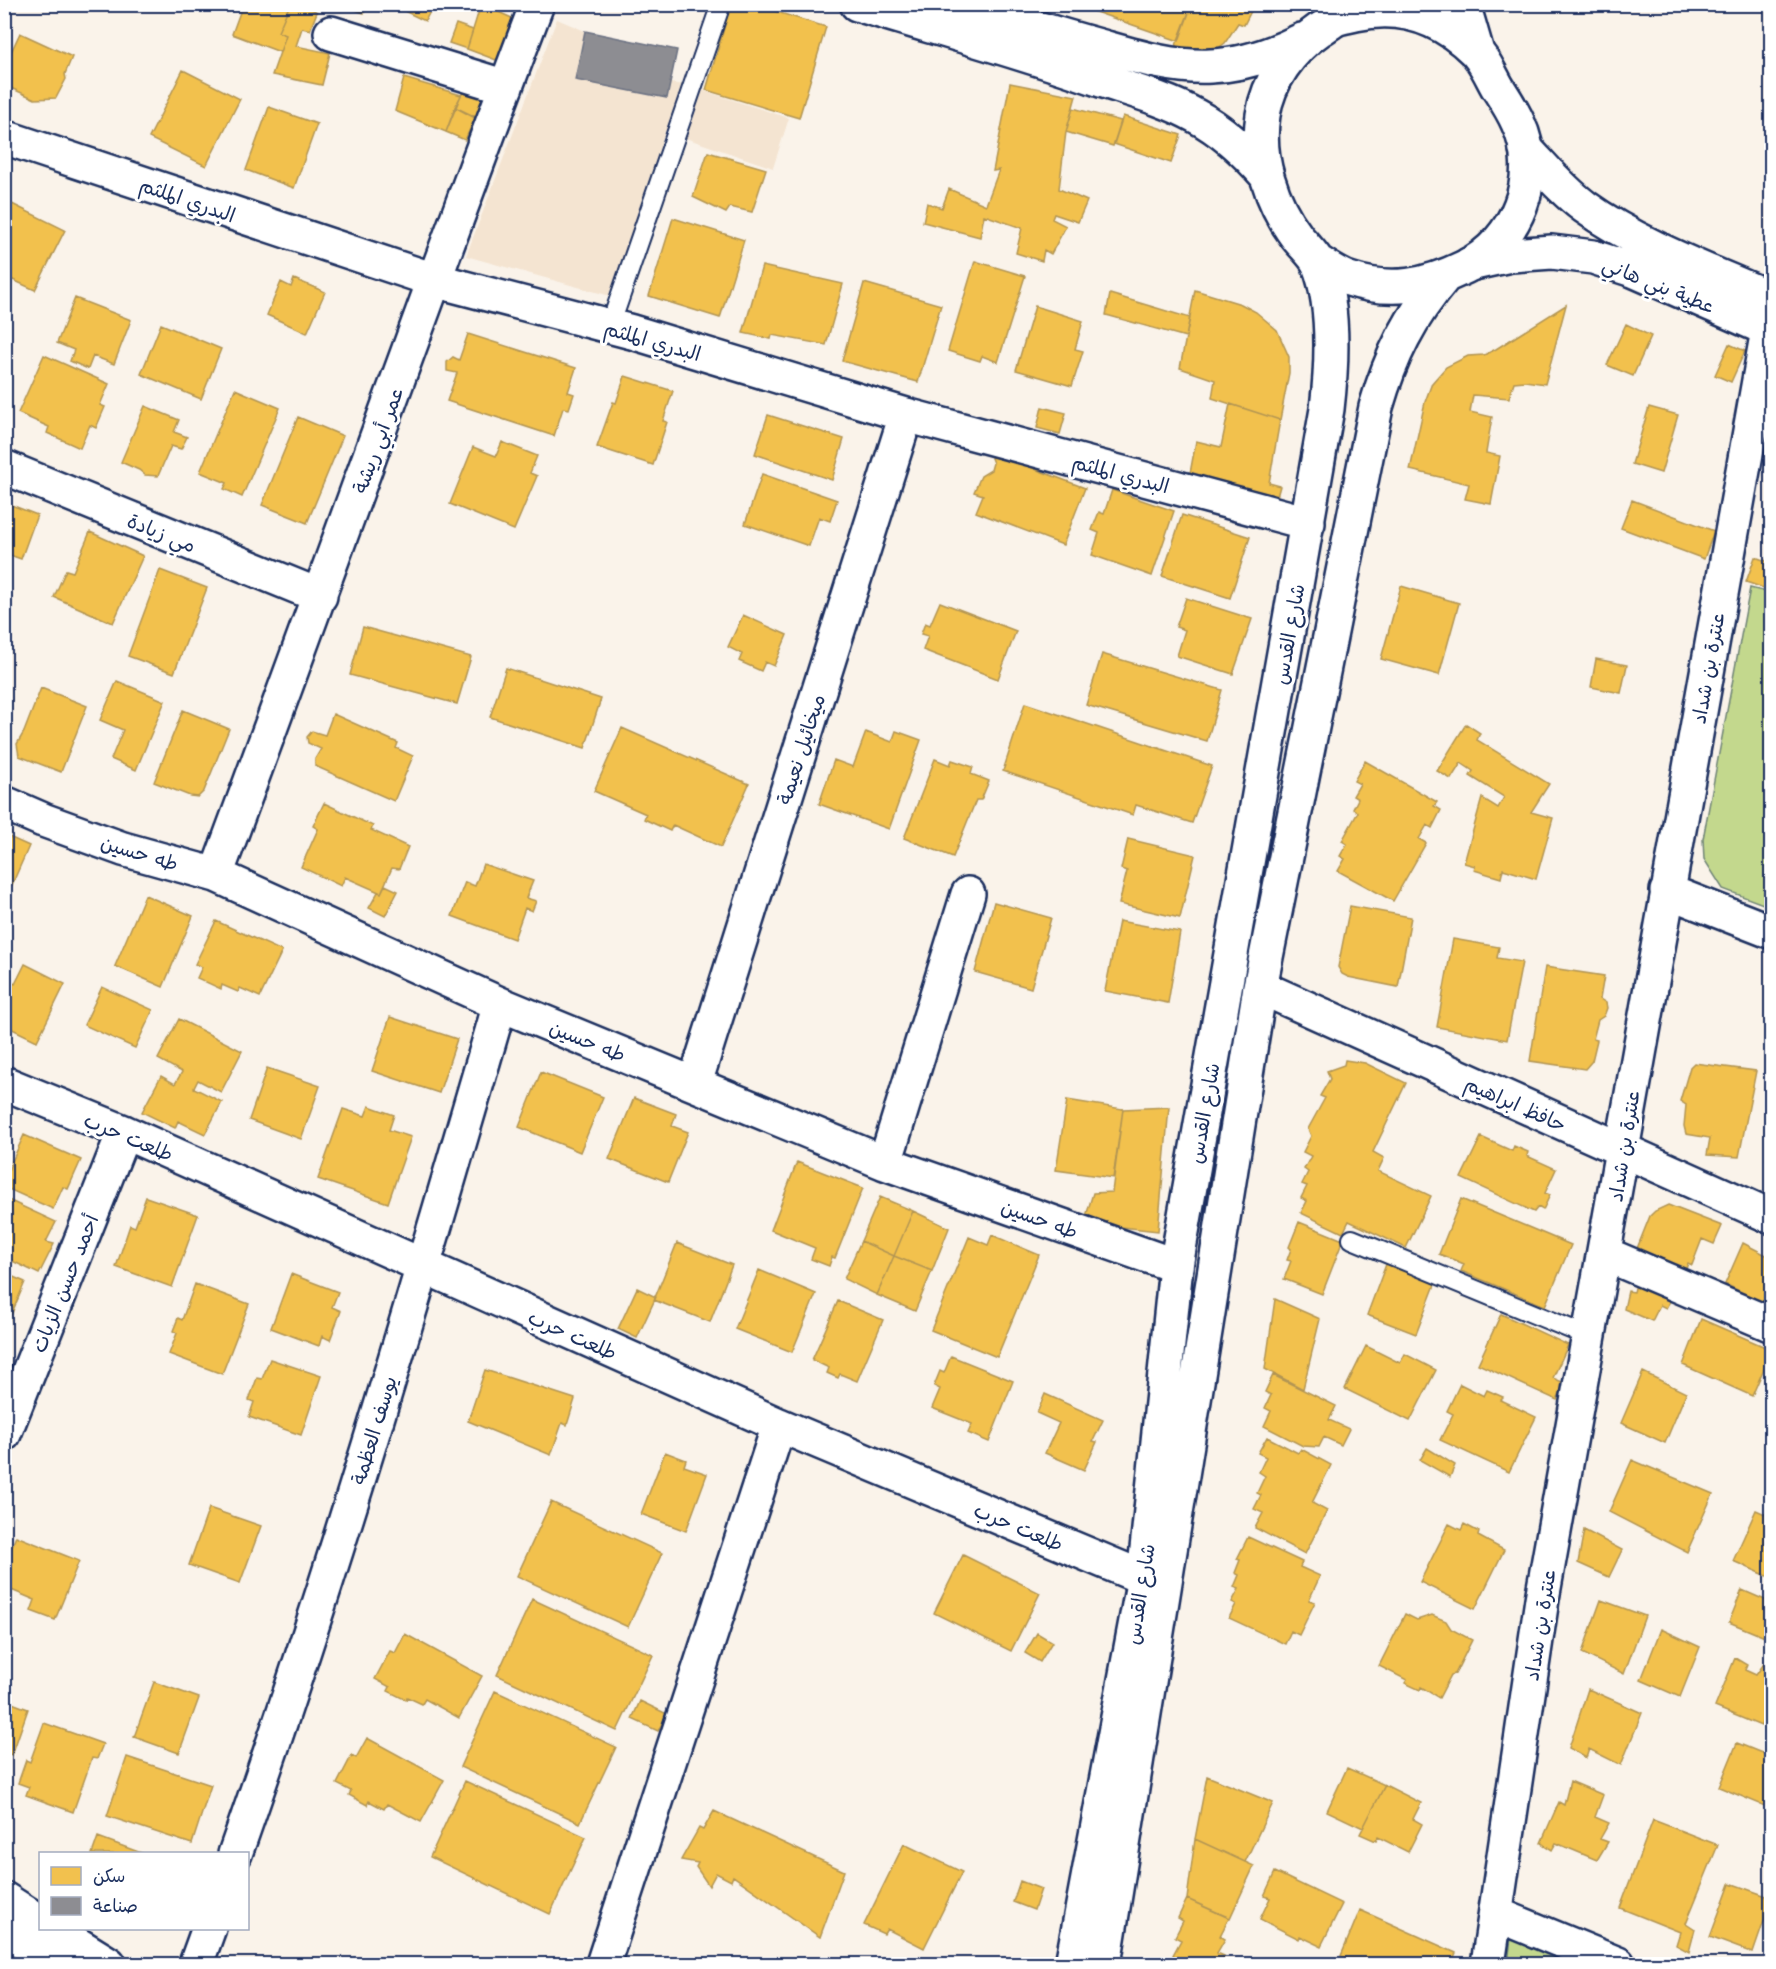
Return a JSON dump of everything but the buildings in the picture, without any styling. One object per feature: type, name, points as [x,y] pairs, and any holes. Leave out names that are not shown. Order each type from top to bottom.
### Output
[{"type":"street","name":"عمر أبي ريشة","points":[[216,875],[537,4]]},
{"type":"street","points":[[857,4],[1047,61],[1169,103],[1223,134],[1247,154],[1266,175]]},
{"type":"street","points":[[958,4],[990,9],[1077,40],[1176,65],[1211,66],[1245,62],[1278,52],[1310,37]]},
{"type":"street","points":[[1104,1965],[1260,987],[1376,407],[1395,350],[1409,324],[1426,299],[1458,270],[1493,248],[1510,227],[1522,203],[1527,176],[1526,149],[1519,123],[1477,52],[1463,4]]},
{"type":"street","points":[[1458,270],[1413,286],[1380,287],[1347,279],[1318,262],[1290,227],[1266,175],[1261,145],[1263,114],[1272,85],[1288,59],[1310,37],[1342,12],[1374,10],[1412,13],[1447,27],[1477,52]]},
{"type":"street","points":[[331,33],[506,87]]},
{"type":"street","name":"البدري الملثم","points":[[4,137],[434,280],[610,326],[906,415],[1308,523]]},
{"type":"street","points":[[1526,149],[1583,206],[1616,228],[1770,308]]},
{"type":"street","name":"عطية بني هاني","points":[[1458,270],[1511,255],[1552,252],[1593,257],[1770,308]]},
{"type":"street","name":"شارع القدس","points":[[1072,1965],[1144,1578],[1176,1266],[1308,523],[1330,379],[1329,320],[1318,262]]},
{"type":"street","name":"عنترة بن شداد","points":[[1488,1965],[1542,1599],[1605,1254],[1621,1150],[1770,308]]},
{"type":"street","name":"ميخائيل نعيمة","points":[[695,1083],[906,415]]},
{"type":"street","name":"مي زيادة","points":[[4,467],[320,596]]},
{"type":"street","name":"طه حسين","points":[[4,803],[123,849],[216,875],[500,1004],[885,1163],[1176,1266]]},
{"type":"street","points":[[1667,891],[1772,932]]},
{"type":"street","points":[[885,1163],[968,894]]},
{"type":"street","name":"حافظ ابراهيم","points":[[1260,987],[1772,1217]]},
{"type":"street","name":"يوسف العظمة","points":[[236,1852],[319,1604],[423,1267],[500,1004]]},
{"type":"street","name":"طلعت حرب","points":[[4,1083],[124,1132],[779,1425],[1144,1578]]},
{"type":"street","name":"أحمد حسن الزيات","points":[[4,1434],[124,1132]]},
{"type":"street","points":[[1605,1254],[1772,1325]]},
{"type":"street","points":[[603,1965],[779,1425]]},
{"type":"street","points":[[4,1899],[39,1921]]},
{"type":"street","points":[[1496,1914],[1618,1965]]},
{"type":"street","points":[[53,1930],[109,1965]]},
{"type":"street","points":[[196,1965],[209,1930]]},
{"type":"street","points":[[5,1933],[59,1965]]},
{"type":"lane","points":[[610,326],[721,4]]},
{"type":"lane","points":[[1352,1239],[1590,1337]]},
{"type":"shaded area","points":[[557,19],[585,31],[576,80],[667,98],[670,83],[686,85],[789,118],[773,168],[665,131],[614,297],[466,256]]},
{"type":"green space","points":[[1750,588],[1771,593],[1771,907],[1723,889],[1704,859],[1703,839]]},
{"type":"green space","points":[[1512,1928],[1594,1964],[1508,1964]]}]
